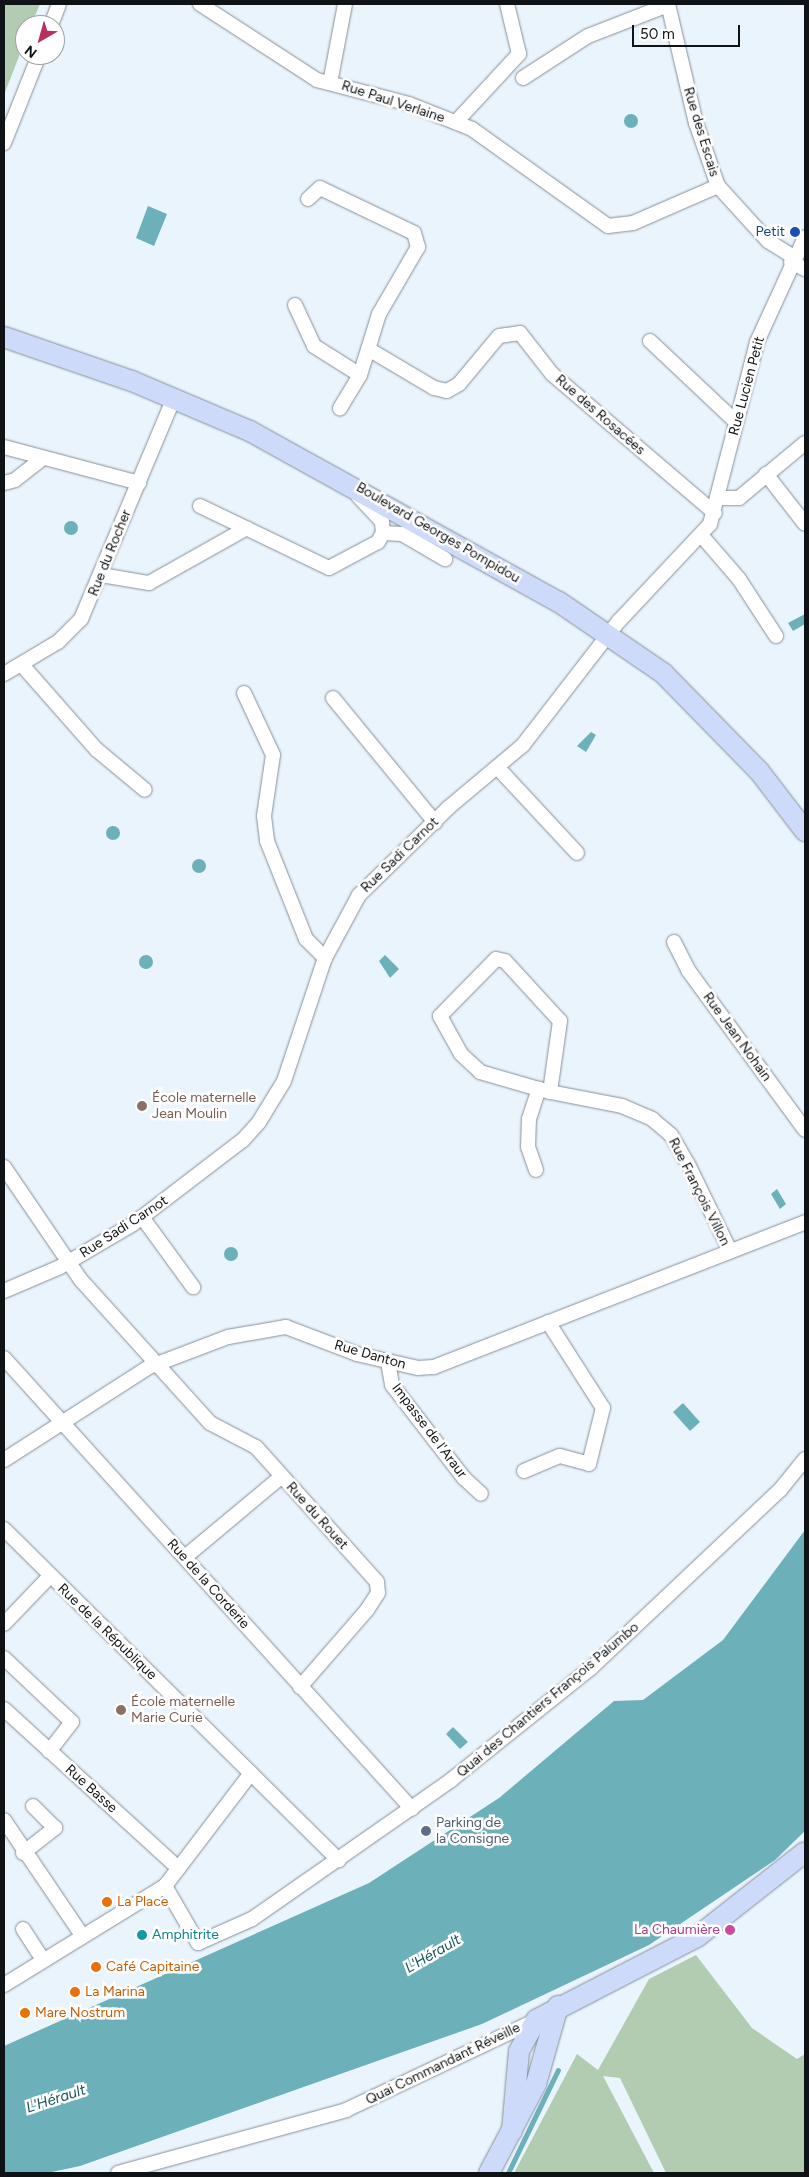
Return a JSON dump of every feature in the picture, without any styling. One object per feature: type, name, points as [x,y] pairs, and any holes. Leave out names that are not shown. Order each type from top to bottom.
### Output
[{"type":"street","name":"Rue Paul Verlaine","points":[[200,4],[317,80],[330,82],[456,122],[500,146],[585,214],[608,226],[633,223],[718,186]]},
{"type":"street","points":[[330,82],[345,4]]},
{"type":"street","points":[[456,122],[519,54],[507,4]]},
{"type":"street","points":[[523,78],[588,36],[668,4]]},
{"type":"street","name":"Rue des Escais","points":[[668,4],[696,123],[718,186],[768,241],[792,259]]},
{"type":"street","points":[[4,143],[35,65]]},
{"type":"street","points":[[308,199],[320,188],[414,233],[418,247],[379,314],[370,350],[360,375],[340,408]]},
{"type":"street","name":"Rue Lucien Petit","points":[[715,513],[757,342],[792,259],[805,237]]},
{"type":"street","points":[[792,259],[805,269]]},
{"type":"street","points":[[295,305],[314,346],[360,375]]},
{"type":"street","name":"Rue des Rosacées","points":[[370,350],[434,388],[447,391],[459,384],[499,336],[520,333],[552,374],[715,513]]},
{"type":"street","name":"Boulevard Georges Pompidou","points":[[4,337],[174,398],[342,479],[609,634],[663,674],[700,708],[759,771],[805,830]]},
{"type":"street","points":[[650,341],[736,422]]},
{"type":"street","name":"Rue du Rocher","points":[[4,674],[22,665],[65,636],[87,610],[174,398]]},
{"type":"street","points":[[719,498],[739,498],[805,443]]},
{"type":"street","points":[[4,447],[139,483]]},
{"type":"street","points":[[4,483],[15,480],[43,458]]},
{"type":"street","points":[[766,474],[805,524]]},
{"type":"street","points":[[200,506],[329,568],[378,542],[383,533],[382,522],[342,479]]},
{"type":"street","name":"Rue Sadi Carnot","points":[[4,1291],[68,1262],[142,1218],[243,1140],[270,1106],[290,1067],[325,958],[359,895],[435,822],[498,768],[534,732],[609,634],[701,535],[715,513]]},
{"type":"street","points":[[101,575],[149,583],[247,528]]},
{"type":"street","points":[[383,533],[402,534],[445,559]]},
{"type":"street","points":[[701,535],[739,579],[776,636]]},
{"type":"street","points":[[22,665],[96,750],[145,790]]},
{"type":"street","points":[[244,693],[273,755],[264,816],[267,841],[306,939],[325,958]]},
{"type":"street","points":[[333,698],[435,822]]},
{"type":"street","points":[[498,768],[577,853]]},
{"type":"street","name":"Rue Jean Nohain","points":[[674,942],[688,970],[804,1126]]},
{"type":"street","name":"Rue François Villon","points":[[545,1091],[560,1021],[505,961],[496,959],[440,1016],[461,1054],[480,1072],[545,1091],[622,1106],[652,1118],[671,1135],[688,1164],[730,1251]]},
{"type":"street","points":[[536,1170],[528,1147],[529,1119],[545,1091]]},
{"type":"street","name":"Rue du Rouet","points":[[4,1167],[68,1262],[210,1423],[256,1448],[377,1582],[378,1594],[367,1610],[300,1687]]},
{"type":"street","points":[[142,1218],[193,1287]]},
{"type":"street","name":"Rue Danton","points":[[4,1460],[158,1363],[228,1337],[286,1327],[388,1362],[434,1367],[805,1222]]},
{"type":"street","points":[[524,1471],[560,1456],[588,1464],[603,1408],[548,1322]]},
{"type":"street","name":"Rue de la Corderie","points":[[4,1358],[412,1809]]},
{"type":"street","name":"Impasse de l'Araur","points":[[388,1362],[392,1385],[464,1478],[481,1494]]},
{"type":"street","name":"Quai des Chantiers François Palumbo","points":[[165,1886],[198,1943],[252,1919],[412,1809],[591,1668],[780,1490],[805,1459]]},
{"type":"street","points":[[185,1557],[281,1477]]},
{"type":"street","name":"Rue de la République","points":[[4,1529],[339,1860]]},
{"type":"street","points":[[4,1624],[50,1576]]},
{"type":"street","points":[[4,1658],[72,1722],[49,1751]]},
{"type":"street","name":"Rue Basse","points":[[4,1709],[178,1868]]},
{"type":"street","points":[[4,1985],[82,1935],[165,1886],[198,1840],[251,1774]]},
{"type":"street","points":[[23,1853],[55,1828],[33,1806]]},
{"type":"street","points":[[4,1820],[23,1853],[82,1935]]},
{"type":"street","points":[[512,2131],[519,2051],[530,2025],[558,2006],[697,1937],[805,1852]]},
{"type":"street","points":[[23,1929],[43,1960]]},
{"type":"street","points":[[488,2173],[512,2131],[542,2064],[558,2006]]},
{"type":"street","points":[[530,2025],[539,2045],[542,2064]]},
{"type":"street","name":"Quai Commandant Réveille","points":[[118,2173],[346,2110],[530,2025]]},
{"type":"green space","points":[[4,4],[40,4],[35,15],[15,15],[16,65],[4,95]]},
{"type":"green space","points":[[696,1955],[752,2028],[797,2059],[805,2054],[805,2173],[666,2173],[620,2078],[603,2076],[654,2173],[514,2173],[577,2054],[598,2070],[649,1979]]},
{"type":"water","points":[[631,114],[636,116],[638,121],[636,126],[631,128],[626,126],[624,121],[626,116]]},
{"type":"water","points":[[148,206],[167,214],[154,246],[136,238]]},
{"type":"water","points":[[71,521],[76,523],[78,528],[76,533],[71,535],[66,533],[64,528],[66,523]]},
{"type":"water","points":[[805,614],[805,624],[793,631],[788,623]]},
{"type":"water","points":[[591,732],[596,735],[586,752],[577,746]]},
{"type":"water","points":[[110,826],[116,826],[120,833],[116,840],[110,840],[106,836],[106,830]]},
{"type":"water","points":[[199,859],[204,861],[206,866],[204,871],[199,873],[194,871],[192,866],[194,861]]},
{"type":"water","points":[[146,955],[151,957],[153,962],[151,967],[146,969],[141,967],[139,962],[141,957]]},
{"type":"water","points":[[385,955],[399,969],[390,978],[379,961]]},
{"type":"water","points":[[777,1189],[786,1204],[780,1209],[771,1194]]},
{"type":"water","points":[[231,1247],[236,1249],[238,1254],[236,1259],[231,1261],[226,1259],[224,1254],[226,1249]]},
{"type":"water","points":[[683,1403],[700,1422],[690,1431],[673,1412]]},
{"type":"water","name":"L'Hérault","points":[[805,1530],[805,1831],[775,1860],[649,1945],[482,2024],[80,2166],[47,2173],[4,2173],[4,2046],[369,1883],[499,1798],[614,1701],[643,1700],[723,1640]]},
{"type":"water","points":[[453,1727],[468,1742],[460,1749],[446,1734]]},
{"type":"waterway","points":[[508,2173],[558,2070]]},
{"type":"place","name":"Petit","points":[[795,232]]},
{"type":"place","name":"École maternelle Jean Moulin","points":[[142,1106]]},
{"type":"place","name":"École maternelle Marie Curie","points":[[121,1710]]},
{"type":"place","name":"Parking de la Consigne","points":[[426,1831]]},
{"type":"place","name":"La Place","points":[[107,1902]]},
{"type":"place","name":"La Chaumière","points":[[730,1930]]},
{"type":"place","name":"Amphitrite","points":[[142,1935]]},
{"type":"place","name":"Café Capitaine","points":[[96,1967]]},
{"type":"place","name":"La Marina","points":[[75,1992]]},
{"type":"place","name":"Mare Nostrum","points":[[25,2013]]}]
